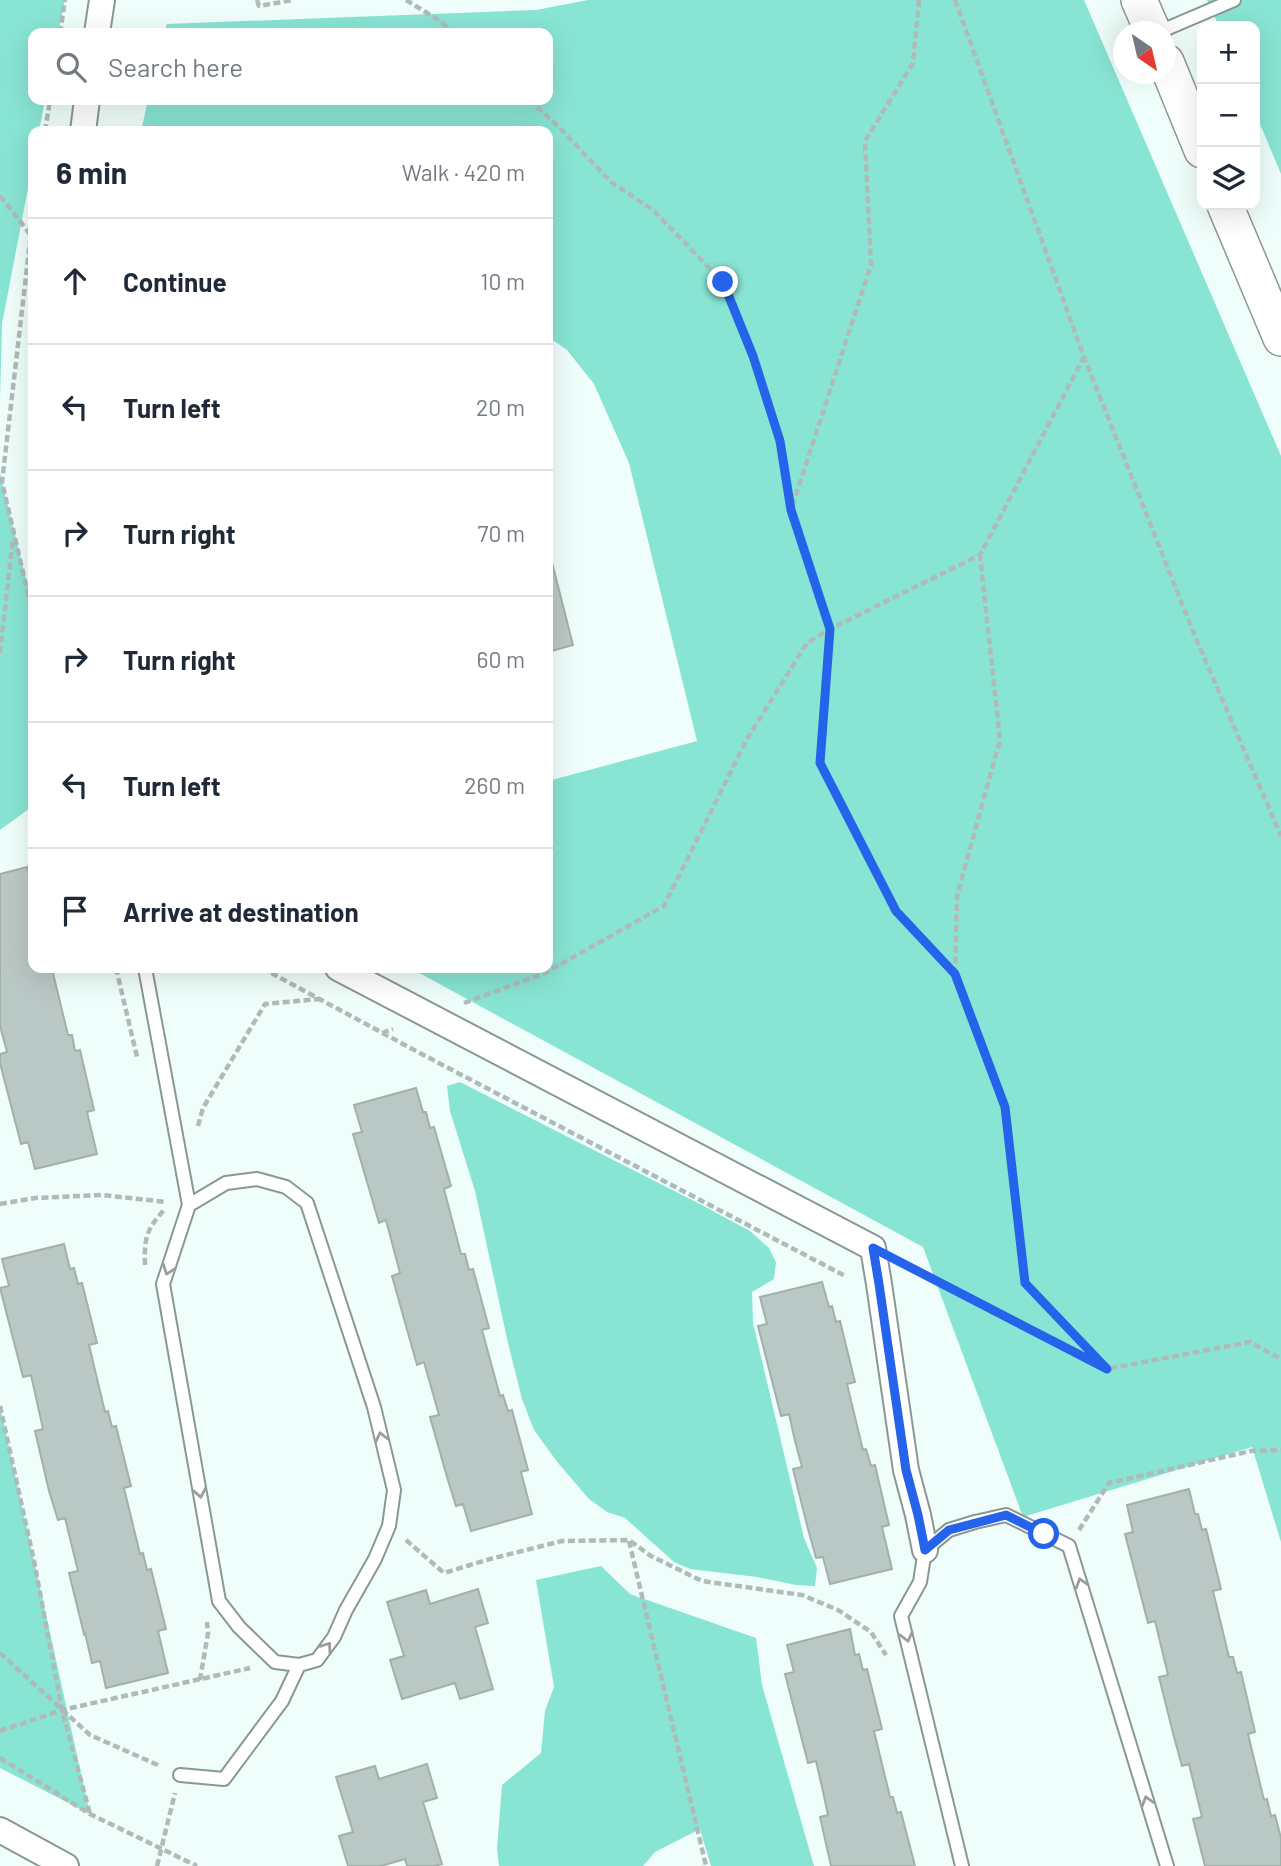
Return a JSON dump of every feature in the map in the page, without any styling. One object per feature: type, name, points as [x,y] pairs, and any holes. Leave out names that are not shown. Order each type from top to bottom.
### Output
[{"type":"street","points":[[98,28],[102,0]]},
{"type":"street","points":[[1139,0],[1148,21]]},
{"type":"street","points":[[1175,84],[1201,147]]},
{"type":"street","points":[[84,126],[87,105]]},
{"type":"street","points":[[1227,210],[1281,338]]},
{"type":"street","points":[[347,973],[873,1248],[906,1470],[925,1550]]},
{"type":"street","points":[[0,1830],[66,1866]]},
{"type":"lane","points":[[1176,25],[1234,0]]},
{"type":"lane","points":[[146,973],[189,1205],[163,1284],[219,1601],[239,1627],[275,1662],[299,1665],[317,1660],[334,1637],[345,1610],[375,1559],[389,1526],[394,1490],[374,1407],[307,1203],[286,1187],[257,1179],[226,1183],[189,1205]]},
{"type":"lane","points":[[962,1866],[901,1616],[920,1582],[925,1550],[949,1530],[1006,1515],[1069,1546],[1167,1866]]},
{"type":"lane","points":[[180,1775],[224,1779],[282,1702],[299,1665]]},
{"type":"path","points":[[61,28],[65,0]]},
{"type":"path","points":[[257,0],[259,6],[293,0]]},
{"type":"path","points":[[406,0],[448,28]]},
{"type":"path","points":[[791,510],[871,265],[865,141],[913,63],[919,0]]},
{"type":"path","points":[[955,0],[1084,357],[1194,634],[1281,836]]},
{"type":"path","points":[[46,126],[49,105]]},
{"type":"path","points":[[535,105],[611,182],[653,209],[723,282],[753,356],[780,441],[791,510],[830,629],[820,763],[896,911],[955,974]]},
{"type":"path","points":[[0,196],[28,230]]},
{"type":"path","points":[[28,260],[2,482],[28,593]]},
{"type":"path","points":[[1084,357],[980,555],[1000,740],[957,896],[955,974],[1005,1107],[1025,1283],[1107,1369]]},
{"type":"path","points":[[0,653],[14,533]]},
{"type":"path","points":[[553,968],[664,906],[747,739],[807,643],[980,555]]},
{"type":"path","points":[[272,973],[847,1277]]},
{"type":"path","points":[[382,1033],[545,973]]},
{"type":"path","points":[[183,1178],[203,1108],[265,1004],[321,999]]},
{"type":"path","points":[[0,1204],[35,1198],[102,1195],[189,1205]]},
{"type":"path","points":[[873,1248],[1107,1369],[1250,1342],[1281,1359]]},
{"type":"path","points":[[0,1406],[34,1561],[62,1710],[90,1815]]},
{"type":"path","points":[[1069,1546],[1109,1483],[1251,1451],[1281,1450]]},
{"type":"path","points":[[389,1526],[444,1573],[562,1541],[629,1540],[650,1556],[702,1581],[802,1595],[838,1610],[871,1632],[899,1676],[922,1700]]},
{"type":"path","points":[[629,1540],[706,1866]]},
{"type":"path","points":[[0,1653],[90,1735],[180,1775],[157,1866]]},
{"type":"path","points":[[0,1731],[62,1710],[275,1662]]},
{"type":"path","points":[[0,1758],[90,1815],[197,1866]]},
{"type":"green space","points":[[0,0],[65,0],[59,28],[28,28],[28,105],[44,105],[40,126],[28,126],[28,188],[2,324],[0,400]]},
{"type":"green space","points":[[588,0],[1084,0],[1113,67],[1113,84],[1120,84],[1281,456],[1281,1542],[1252,1447],[1023,1517],[923,1247],[419,973],[553,973],[553,780],[697,741],[629,463],[594,384],[567,350],[553,340],[553,126],[142,126],[147,105],[553,105],[553,28],[166,28],[167,24],[536,10]]},
{"type":"green space","points":[[1207,0],[1281,0],[1281,174],[1260,124],[1260,21],[1217,21]]},
{"type":"green space","points":[[0,473],[28,588],[28,810],[0,830]]},
{"type":"green space","points":[[460,1082],[700,1204],[750,1231],[769,1248],[776,1262],[774,1279],[752,1292],[753,1323],[804,1538],[817,1568],[815,1586],[690,1569],[674,1562],[625,1518],[607,1512],[589,1499],[534,1430],[522,1399],[508,1343],[475,1191],[450,1111],[447,1086]]},
{"type":"green space","points":[[0,1406],[90,1814],[0,1768]]},
{"type":"green space","points":[[601,1566],[630,1594],[756,1638],[762,1685],[814,1866],[711,1866],[700,1829],[655,1852],[643,1866],[499,1866],[497,1849],[502,1785],[541,1753],[545,1711],[554,1687],[536,1580]]},
{"type":"building","points":[[553,567],[573,645],[553,651]]},
{"type":"building","points":[[27,867],[28,973],[53,973],[68,1035],[72,1035],[75,1051],[80,1050],[94,1110],[87,1112],[97,1154],[35,1169],[28,1142],[21,1144],[0,1063],[0,1054],[7,1052],[0,1026],[0,874]]},
{"type":"building","points":[[416,1088],[430,1128],[434,1127],[451,1186],[444,1189],[461,1254],[465,1254],[469,1270],[473,1269],[489,1328],[482,1330],[500,1396],[503,1395],[508,1411],[512,1410],[528,1470],[521,1472],[532,1514],[471,1531],[463,1504],[456,1506],[447,1477],[430,1417],[439,1415],[424,1362],[417,1365],[392,1276],[400,1273],[386,1220],[379,1223],[353,1134],[362,1132],[354,1105]]},
{"type":"building","points":[[64,1244],[70,1269],[74,1268],[78,1284],[82,1283],[97,1343],[89,1345],[105,1412],[108,1411],[112,1427],[116,1426],[131,1486],[124,1488],[140,1554],[143,1553],[147,1570],[151,1569],[166,1629],[158,1631],[168,1673],[106,1688],[100,1661],[92,1663],[69,1573],[78,1571],[65,1518],[58,1520],[49,1491],[35,1431],[43,1429],[31,1375],[23,1377],[0,1288],[9,1286],[2,1259]]},
{"type":"building","points":[[822,1282],[829,1307],[832,1306],[836,1322],[840,1321],[855,1382],[847,1384],[863,1450],[866,1449],[871,1466],[875,1465],[889,1525],[882,1527],[892,1569],[830,1584],[823,1557],[816,1558],[793,1469],[802,1467],[789,1414],[781,1416],[758,1326],[767,1324],[760,1297]]},
{"type":"building","points":[[1189,1489],[1195,1514],[1198,1514],[1202,1530],[1206,1529],[1221,1589],[1213,1591],[1229,1657],[1233,1657],[1237,1673],[1241,1672],[1255,1732],[1248,1734],[1264,1800],[1267,1799],[1271,1816],[1275,1815],[1281,1838],[1281,1866],[1205,1866],[1193,1819],[1202,1817],[1189,1764],[1182,1766],[1159,1677],[1168,1675],[1155,1621],[1148,1623],[1125,1534],[1133,1532],[1127,1505]]},
{"type":"building","points":[[478,1589],[488,1623],[475,1627],[493,1689],[460,1699],[455,1683],[402,1699],[390,1660],[404,1656],[387,1602],[426,1590],[430,1604]]},
{"type":"building","points":[[850,1629],[855,1655],[859,1654],[863,1670],[867,1669],[882,1729],[874,1731],[890,1797],[893,1797],[897,1813],[901,1812],[915,1866],[831,1866],[820,1817],[828,1815],[816,1761],[808,1763],[785,1674],[794,1672],[787,1645]]},
{"type":"building","points":[[427,1764],[437,1798],[423,1802],[442,1864],[407,1866],[405,1859],[381,1866],[348,1866],[339,1836],[353,1832],[336,1777],[375,1766],[379,1779]]},
{"type":"route","points":[[723,282],[753,356],[780,441],[791,510],[830,629],[820,763],[896,911],[955,974],[1005,1107],[1025,1283],[1107,1369],[873,1248],[906,1470],[925,1550],[949,1530],[1006,1515],[1044,1534]]}]
